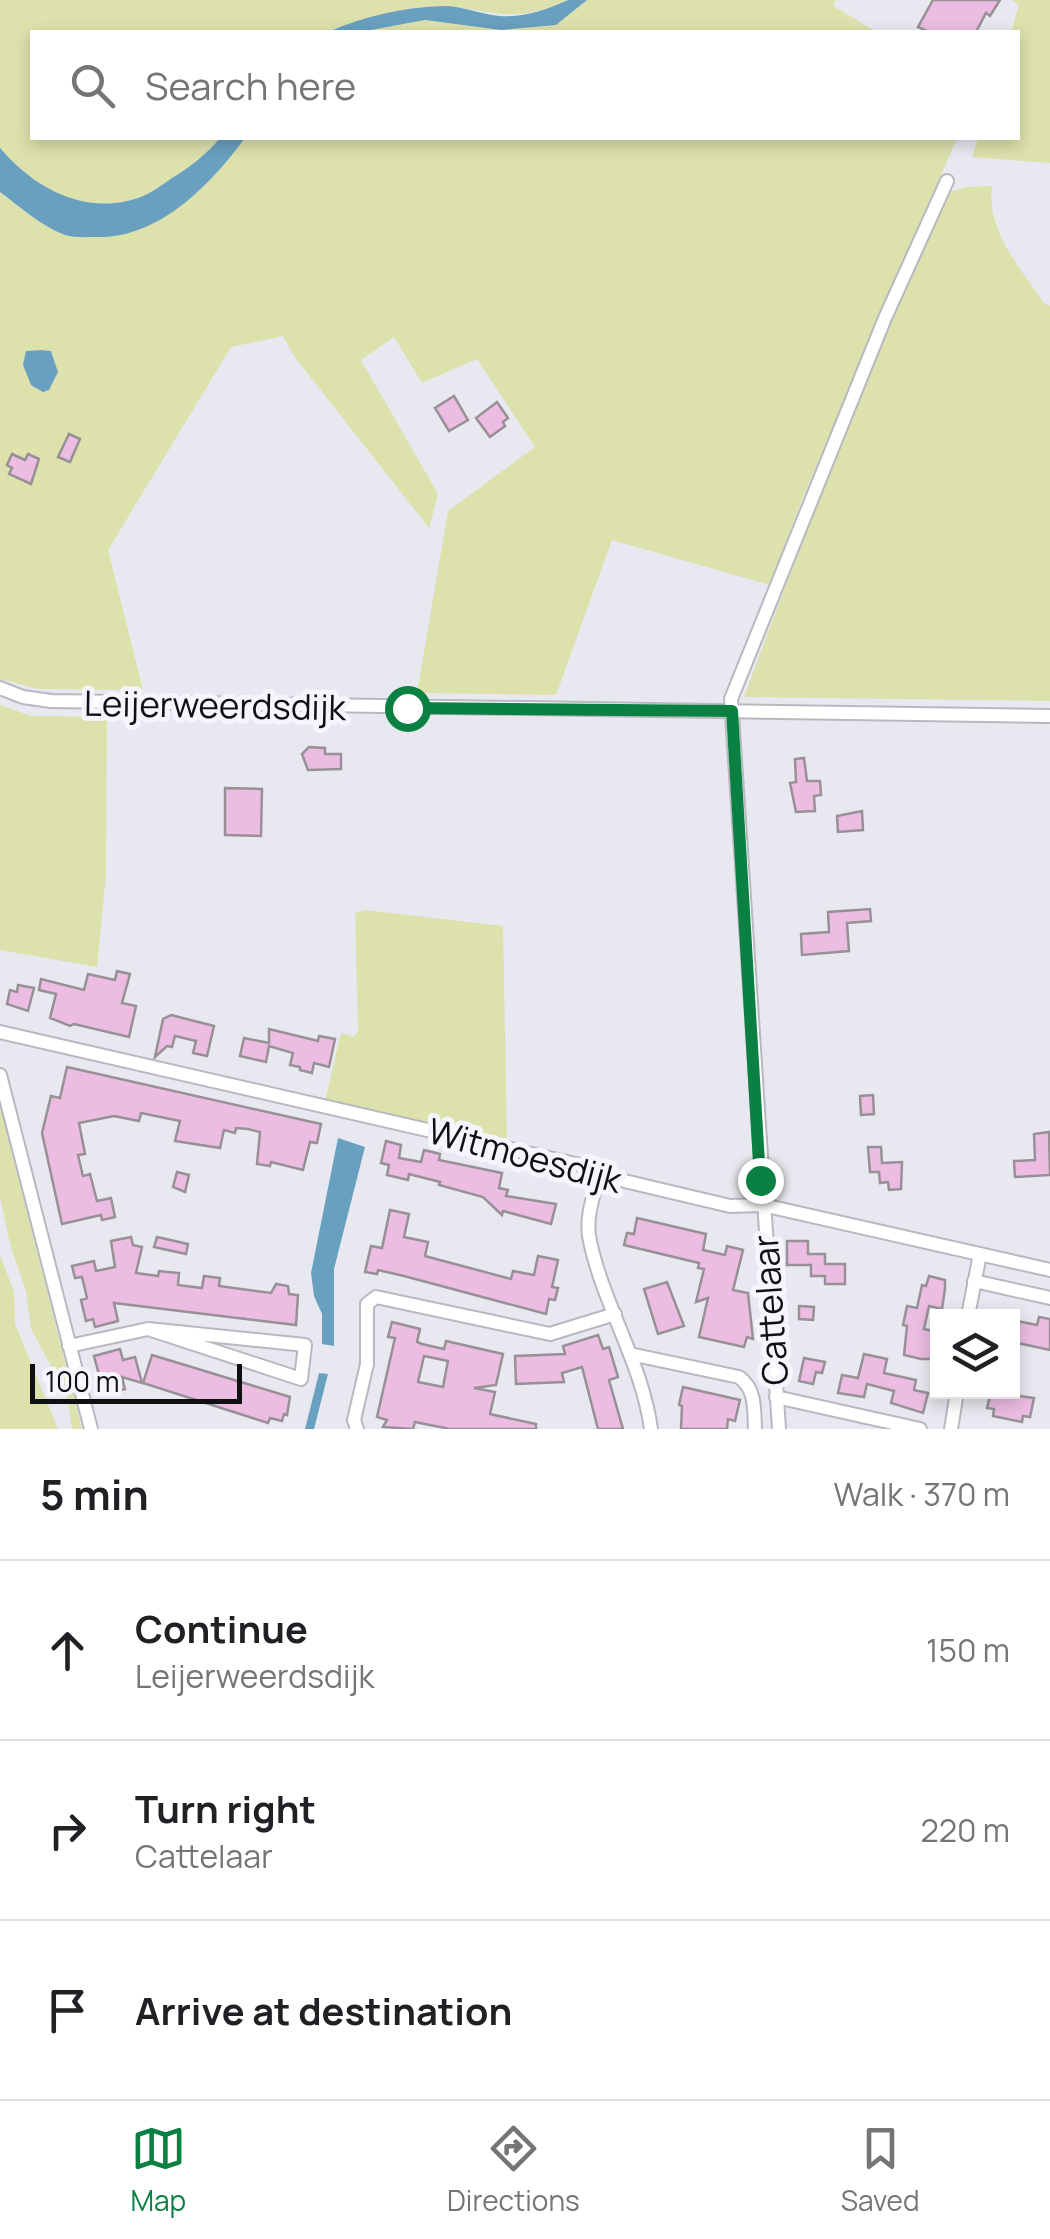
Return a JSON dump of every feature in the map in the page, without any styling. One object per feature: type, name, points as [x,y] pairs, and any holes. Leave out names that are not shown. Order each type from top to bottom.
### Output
[{"type":"street","points":[[732,711],[732,699],[780,575],[885,318],[947,180]]},
{"type":"street","name":"Leijerweerdsdijk","points":[[0,688],[22,697],[51,701],[1050,716]]},
{"type":"street","name":"Cattelaar","points":[[732,711],[779,1429]]},
{"type":"street","name":"Witmoesdijk","points":[[0,1032],[547,1157],[584,1166],[599,1175],[730,1206],[763,1205],[1050,1270]]},
{"type":"street","points":[[0,1075],[91,1429]]},
{"type":"street","points":[[599,1175],[588,1214],[589,1236],[630,1354],[650,1429]]},
{"type":"street","points":[[969,1309],[980,1254]]},
{"type":"street","points":[[974,1280],[1050,1298]]},
{"type":"street","points":[[357,1429],[354,1420],[367,1364],[368,1304],[376,1297],[550,1334],[616,1314]]},
{"type":"street","points":[[69,1346],[148,1329],[305,1346],[301,1379],[148,1329]]},
{"type":"street","points":[[630,1354],[739,1377],[748,1383],[752,1393],[755,1429]]},
{"type":"street","points":[[776,1397],[882,1425],[920,1429]]},
{"type":"street","points":[[951,1429],[956,1399]]},
{"type":"green space","points":[[0,0],[568,0],[522,14],[438,6],[406,9],[334,30],[30,30],[30,140],[218,140],[191,165],[147,194],[118,203],[80,201],[62,195],[28,175],[0,148]]},
{"type":"green space","points":[[587,0],[836,0],[833,6],[874,30],[501,30],[556,25]]},
{"type":"green space","points":[[1012,0],[1050,0],[1050,163],[972,157],[977,140],[1020,140],[1020,30],[1012,30],[1019,5]]},
{"type":"green space","points":[[425,20],[501,30],[371,30]]},
{"type":"green space","points":[[243,140],[956,140],[803,497],[770,585],[612,540],[556,695],[417,693],[448,511],[535,447],[477,359],[422,383],[394,337],[361,360],[438,494],[429,528],[294,356],[283,336],[231,347],[108,550],[143,690],[38,689],[0,679],[0,192],[29,215],[67,236],[213,177]],"holes":[[[26,351],[50,351],[54,360],[53,384]]]},
{"type":"green space","points":[[992,186],[999,233],[1025,276],[1050,306],[1050,701],[744,697],[841,443],[946,193]]},
{"type":"green space","points":[[0,705],[31,716],[107,717],[106,874],[97,967],[0,950]]},
{"type":"green space","points":[[365,910],[503,926],[507,1142],[325,1101],[341,1033],[354,1037],[358,1031],[355,913]]},
{"type":"green space","points":[[0,1106],[82,1429],[72,1429],[67,1395],[31,1329],[26,1291],[0,1197]]},
{"type":"green space","points":[[0,1255],[14,1292],[15,1324],[58,1429],[0,1429]]},
{"type":"water","points":[[568,0],[587,0],[556,25],[501,30],[425,20],[371,30],[334,30],[414,8],[451,6],[508,16]]},
{"type":"water","points":[[218,140],[243,140],[216,174],[181,206],[141,229],[119,235],[65,235],[0,192],[0,148],[45,186],[80,201],[99,203],[138,198]]},
{"type":"water","points":[[26,351],[51,351],[58,372],[49,390],[43,392],[31,385],[23,365]]},
{"type":"water","points":[[338,1138],[365,1147],[334,1269],[334,1346],[322,1344],[322,1314],[314,1296],[311,1273]]},
{"type":"water","points":[[319,1373],[328,1374],[314,1429],[305,1429]]},
{"type":"building","points":[[933,0],[1000,0],[990,16],[986,13],[977,30],[918,27]]},
{"type":"building","points":[[454,396],[468,420],[449,431],[435,408]]},
{"type":"building","points":[[497,402],[508,418],[503,422],[505,426],[490,437],[476,418]]},
{"type":"building","points":[[69,434],[80,439],[70,462],[58,457]]},
{"type":"building","points":[[12,454],[25,460],[28,454],[39,459],[31,484],[9,474],[12,468],[7,465]]},
{"type":"building","points":[[309,747],[325,748],[325,754],[341,754],[341,769],[308,770],[302,754]]},
{"type":"building","points":[[804,758],[807,781],[820,781],[821,795],[814,796],[815,811],[796,812],[790,783],[796,782],[795,759]]},
{"type":"building","points":[[225,788],[262,789],[261,836],[225,835]]},
{"type":"building","points":[[862,811],[863,830],[838,832],[837,816]]},
{"type":"building","points":[[870,909],[871,921],[847,923],[849,951],[802,955],[801,934],[829,932],[828,912]]},
{"type":"building","points":[[117,971],[130,974],[122,1003],[136,1006],[129,1037],[70,1026],[50,1018],[56,994],[39,990],[41,979],[84,990],[88,974],[115,980]]},
{"type":"building","points":[[18,985],[34,988],[28,1011],[7,1004],[10,990],[17,992]]},
{"type":"building","points":[[171,1015],[214,1026],[207,1056],[193,1053],[196,1041],[175,1036],[172,1047],[167,1046],[155,1057],[163,1019]]},
{"type":"building","points":[[269,1029],[318,1041],[319,1036],[335,1039],[329,1067],[314,1063],[312,1073],[300,1070],[290,1065],[293,1053],[269,1046],[266,1062],[240,1056],[244,1038],[269,1043]]},
{"type":"building","points":[[67,1067],[321,1124],[317,1143],[310,1142],[303,1170],[271,1162],[270,1166],[257,1164],[260,1132],[248,1129],[236,1128],[235,1133],[224,1130],[220,1148],[175,1141],[180,1121],[141,1113],[139,1121],[114,1116],[79,1123],[85,1154],[78,1155],[83,1176],[90,1174],[97,1201],[111,1198],[115,1217],[102,1220],[101,1215],[62,1224],[42,1133],[51,1096],[60,1098]]},
{"type":"building","points":[[873,1095],[874,1114],[861,1115],[860,1096]]},
{"type":"building","points":[[1049,1132],[1050,1175],[1015,1177],[1014,1161],[1035,1160],[1034,1134]]},
{"type":"building","points":[[386,1141],[401,1145],[399,1158],[421,1162],[424,1150],[440,1154],[439,1160],[502,1173],[499,1188],[508,1190],[506,1196],[556,1204],[551,1224],[503,1211],[502,1215],[483,1197],[439,1185],[440,1182],[409,1174],[408,1180],[387,1175],[389,1165],[381,1163]]},
{"type":"building","points":[[868,1147],[881,1147],[882,1163],[902,1162],[901,1189],[889,1190],[888,1182],[880,1183],[879,1172],[870,1172]]},
{"type":"building","points":[[177,1172],[189,1175],[185,1192],[173,1187]]},
{"type":"building","points":[[390,1210],[409,1214],[404,1237],[428,1242],[425,1256],[511,1279],[513,1271],[534,1275],[538,1256],[558,1260],[552,1287],[558,1288],[555,1300],[549,1299],[546,1314],[404,1276],[378,1270],[377,1274],[365,1272],[371,1246],[382,1248]]},
{"type":"building","points":[[637,1218],[706,1234],[703,1250],[725,1255],[727,1246],[743,1250],[733,1290],[748,1293],[753,1339],[747,1337],[744,1347],[699,1337],[708,1298],[696,1302],[704,1269],[698,1268],[699,1263],[624,1245],[627,1233],[634,1234]]},
{"type":"building","points":[[131,1237],[133,1245],[142,1247],[136,1273],[179,1273],[178,1285],[202,1288],[204,1276],[220,1278],[219,1286],[271,1293],[276,1284],[288,1286],[289,1294],[298,1295],[296,1325],[114,1303],[118,1321],[95,1327],[93,1319],[86,1321],[81,1300],[87,1298],[82,1277],[75,1278],[72,1266],[94,1261],[96,1271],[115,1267],[111,1241]]},
{"type":"building","points":[[157,1237],[188,1244],[186,1254],[154,1247]]},
{"type":"building","points":[[787,1241],[808,1241],[808,1254],[825,1254],[825,1264],[845,1264],[845,1284],[825,1284],[825,1276],[811,1276],[811,1265],[787,1265]]},
{"type":"building","points":[[929,1276],[945,1280],[942,1309],[929,1306],[924,1329],[930,1330],[930,1359],[921,1359],[904,1355],[907,1326],[903,1325],[907,1306],[917,1308],[922,1285],[926,1286]]},
{"type":"building","points":[[667,1282],[684,1326],[658,1334],[644,1289]]},
{"type":"building","points":[[799,1306],[814,1307],[813,1320],[799,1319]]},
{"type":"building","points":[[1039,1317],[1050,1319],[1050,1350],[1020,1344],[1020,1322],[1037,1325]]},
{"type":"building","points":[[392,1322],[420,1329],[417,1342],[422,1344],[444,1349],[446,1341],[503,1354],[496,1385],[474,1388],[495,1392],[490,1414],[536,1424],[536,1429],[450,1429],[415,1422],[413,1429],[383,1427],[387,1420],[377,1417],[395,1338],[388,1337]],"holes":[[[424,1356],[448,1361],[443,1387],[418,1382]]]},
{"type":"building","points":[[598,1335],[603,1349],[609,1347],[618,1377],[609,1380],[623,1429],[598,1429],[582,1367],[562,1373],[564,1382],[516,1384],[515,1356],[565,1354],[563,1346]]},
{"type":"building","points":[[120,1349],[123,1360],[135,1357],[142,1383],[122,1377],[125,1389],[104,1394],[94,1356]]},
{"type":"building","points":[[864,1354],[887,1359],[884,1373],[916,1380],[914,1390],[928,1393],[923,1413],[891,1403],[894,1391],[867,1384],[864,1397],[838,1393],[842,1375],[858,1378]]},
{"type":"building","points":[[152,1355],[290,1397],[287,1415],[282,1421],[270,1418],[268,1423],[143,1383]]},
{"type":"building","points":[[804,1358],[825,1362],[822,1373],[816,1372],[813,1384],[799,1381]]},
{"type":"building","points":[[683,1387],[740,1400],[735,1421],[728,1419],[727,1429],[681,1429],[679,1405]]},
{"type":"building","points":[[1034,1398],[1030,1417],[1023,1416],[1022,1422],[993,1416],[994,1409],[987,1408],[989,1399]]},
{"type":"route","points":[[407,708],[732,711],[760,1180]]}]
